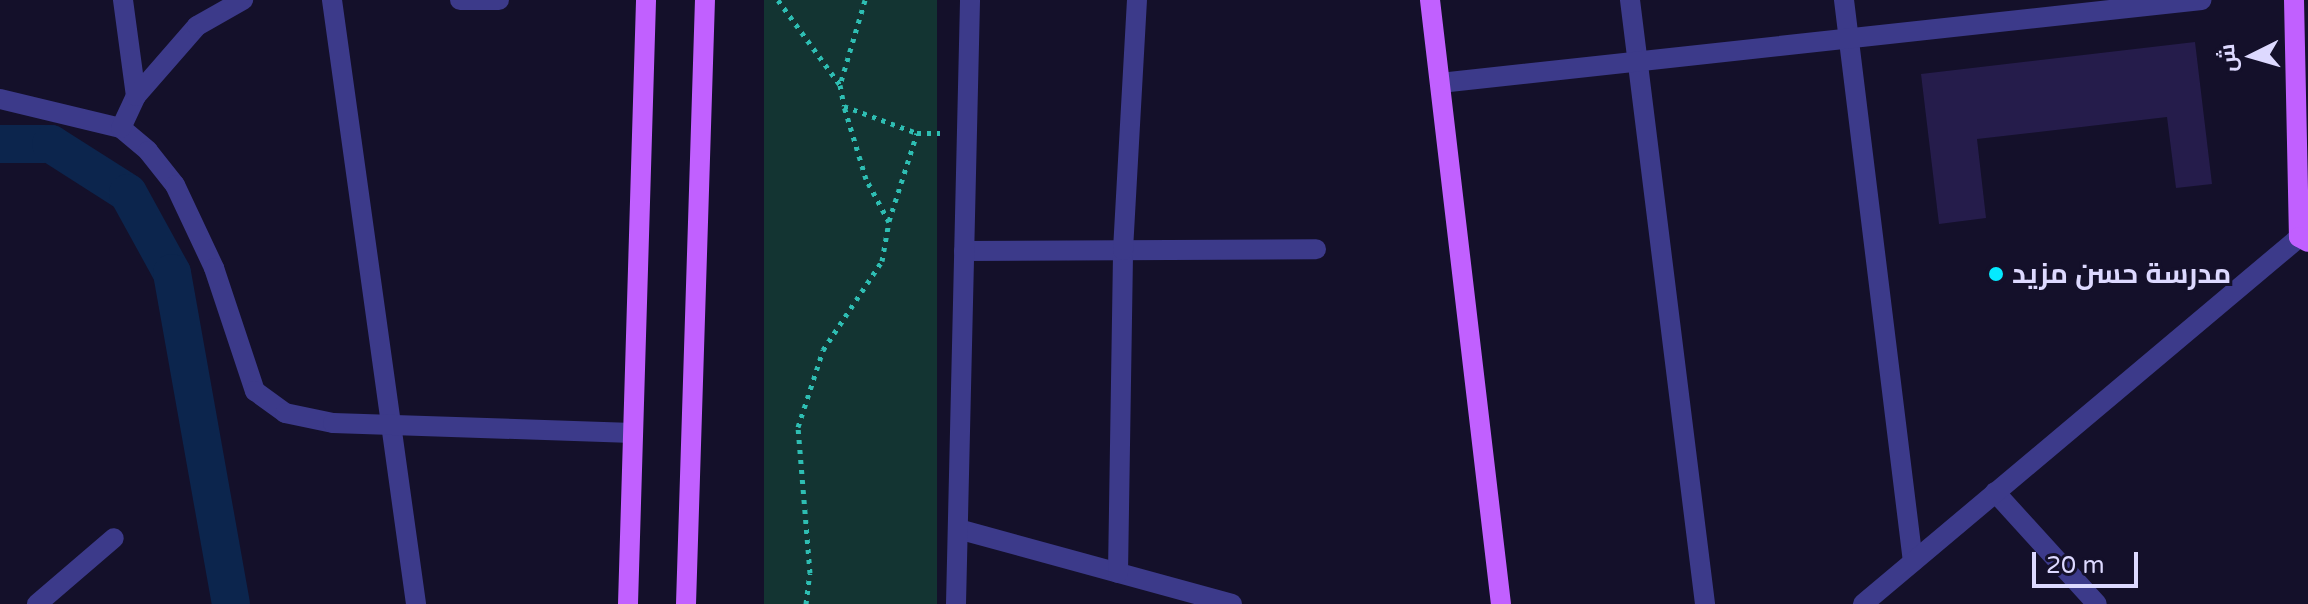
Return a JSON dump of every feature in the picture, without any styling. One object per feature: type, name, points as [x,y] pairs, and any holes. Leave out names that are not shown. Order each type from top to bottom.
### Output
[{"type":"main road","points":[[628,604],[646,0]]},
{"type":"main road","points":[[686,604],[705,0]]},
{"type":"main road","points":[[1430,0],[1501,604]]},
{"type":"main road","points":[[2294,0],[2305,237]]},
{"type":"street","points":[[123,0],[136,96]]},
{"type":"street","points":[[121,128],[136,96],[197,26],[243,0]]},
{"type":"street","points":[[332,0],[416,604]]},
{"type":"street","points":[[460,0],[499,0]]},
{"type":"street","points":[[956,604],[970,0]]},
{"type":"street","points":[[1118,573],[1123,250],[1137,0]]},
{"type":"street","points":[[1630,0],[1705,604]]},
{"type":"street","points":[[1844,0],[1913,562]]},
{"type":"street","points":[[1440,83],[1848,39],[2066,7],[2201,0]]},
{"type":"street","points":[[0,99],[121,128],[175,185],[214,268],[255,391],[285,413],[333,423],[633,433]]},
{"type":"street","points":[[1863,604],[2305,237]]},
{"type":"street","points":[[964,251],[1316,249]]},
{"type":"street","points":[[1995,492],[2097,604]]},
{"type":"street","points":[[958,529],[1232,604]]},
{"type":"street","points":[[37,604],[114,538]]},
{"type":"path","points":[[778,0],[840,85],[866,179],[889,222]]},
{"type":"path","points":[[840,85],[865,0]]},
{"type":"path","points":[[844,106],[917,133],[967,134]]},
{"type":"path","points":[[806,604],[810,573],[798,427],[823,350],[882,261],[889,222],[917,133]]},
{"type":"green space","points":[[764,0],[937,0],[937,604],[764,604]]},
{"type":"building","points":[[2195,42],[2212,184],[2176,188],[2167,117],[1977,139],[1986,218],[1939,224],[1921,74]]},
{"type":"waterway","points":[[0,144],[51,144],[128,193],[172,273],[231,604]]},
{"type":"place","name":"مدرسة حسن مزيد","points":[[1996,274]]}]
